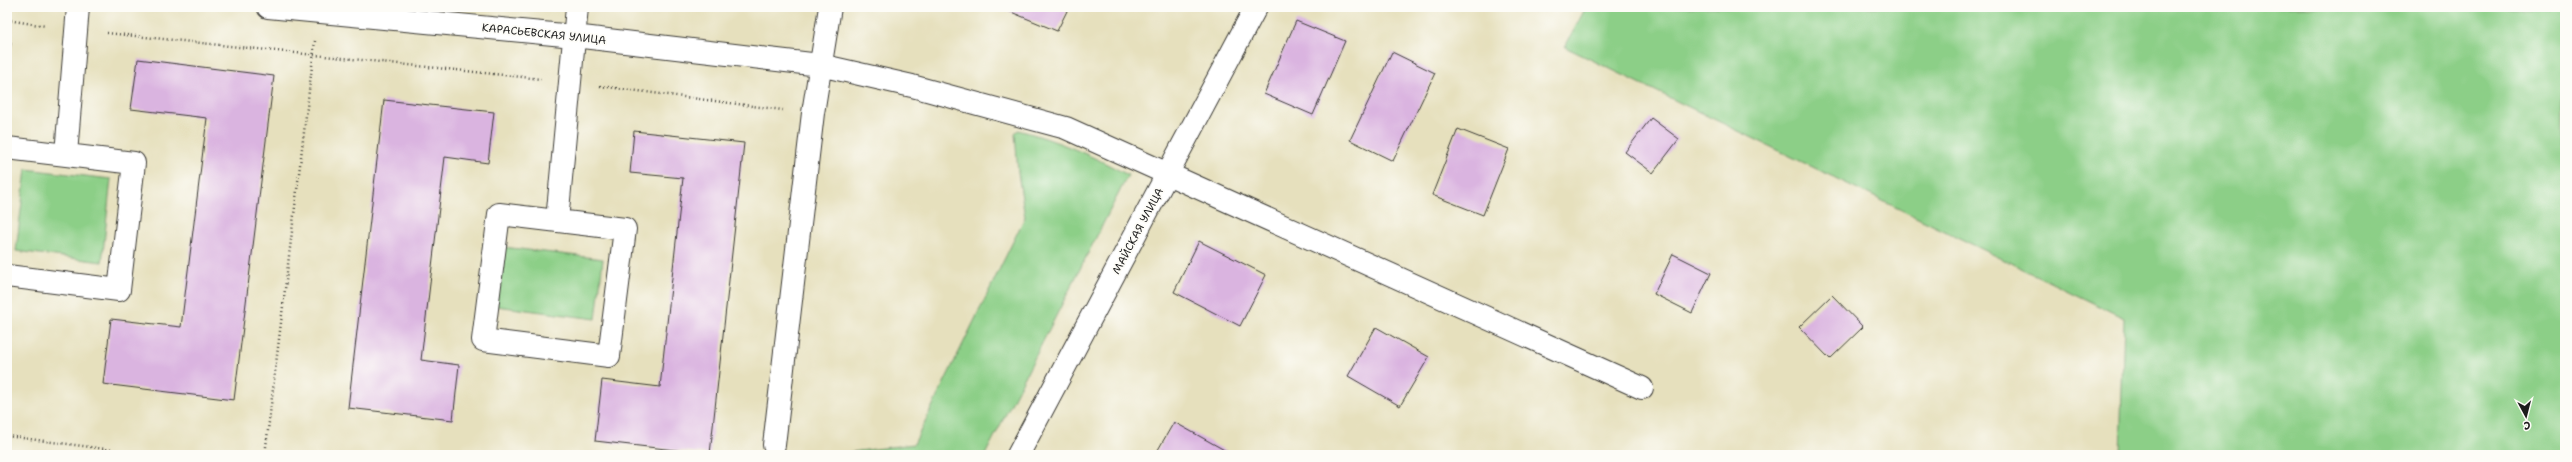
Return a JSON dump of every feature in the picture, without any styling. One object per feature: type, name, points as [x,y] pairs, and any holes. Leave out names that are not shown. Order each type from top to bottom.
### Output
[{"type":"street","points":[[66,154],[78,7]]},
{"type":"street","name":"КАРАСЬЕВСКАЯ УЛИЦА","points":[[268,7],[574,36],[820,65],[912,86],[1066,128],[1642,388]]},
{"type":"street","points":[[557,221],[577,7]]},
{"type":"street","points":[[774,445],[813,113],[830,7]]},
{"type":"street","name":"МАЙСКАЯ УЛИЦА","points":[[1018,455],[1256,7]]},
{"type":"street","points":[[7,148],[134,163],[119,290],[7,276]]},
{"type":"street","points":[[499,214],[557,221],[624,229],[609,356],[483,340],[499,214]]},
{"type":"path","points":[[265,455],[312,56],[319,12]]},
{"type":"path","points":[[7,20],[77,30],[312,56],[569,82],[813,113]]},
{"type":"path","points":[[7,436],[151,455]]},
{"type":"green space","points":[[1586,7],[2565,7],[2565,455],[2120,455],[2124,318],[1565,47]]},
{"type":"green space","points":[[1018,130],[1074,149],[1102,161],[1128,175],[985,455],[828,455],[914,444],[1025,217],[1018,173],[1015,133]]},
{"type":"green space","points":[[26,169],[111,179],[102,262],[16,251]]},
{"type":"green space","points":[[503,247],[603,259],[596,319],[496,306]]},
{"type":"building","points":[[999,7],[1069,7],[1057,31]]},
{"type":"building","points":[[1296,21],[1345,41],[1313,115],[1264,94]]},
{"type":"building","points":[[7,43],[11,43],[8,67],[7,66]]},
{"type":"building","points":[[1392,52],[1435,73],[1393,161],[1350,140]]},
{"type":"building","points":[[138,59],[274,76],[234,400],[103,384],[111,319],[181,327],[207,118],[131,109]]},
{"type":"building","points":[[384,100],[494,112],[488,163],[445,157],[421,360],[459,365],[453,420],[348,408]]},
{"type":"building","points":[[1651,118],[1679,139],[1653,173],[1625,152]]},
{"type":"building","points":[[1458,129],[1509,149],[1483,215],[1432,195]]},
{"type":"building","points":[[634,131],[744,143],[710,454],[595,441],[602,380],[660,387],[683,178],[630,173]]},
{"type":"building","points":[[1199,241],[1266,275],[1240,326],[1174,292]]},
{"type":"building","points":[[1673,254],[1711,273],[1692,313],[1654,294]]},
{"type":"building","points":[[1832,295],[1863,327],[1830,359],[1799,327]]},
{"type":"building","points":[[1376,327],[1429,357],[1400,406],[1348,376]]},
{"type":"building","points":[[1174,422],[1228,452],[1227,455],[1155,455]]}]
